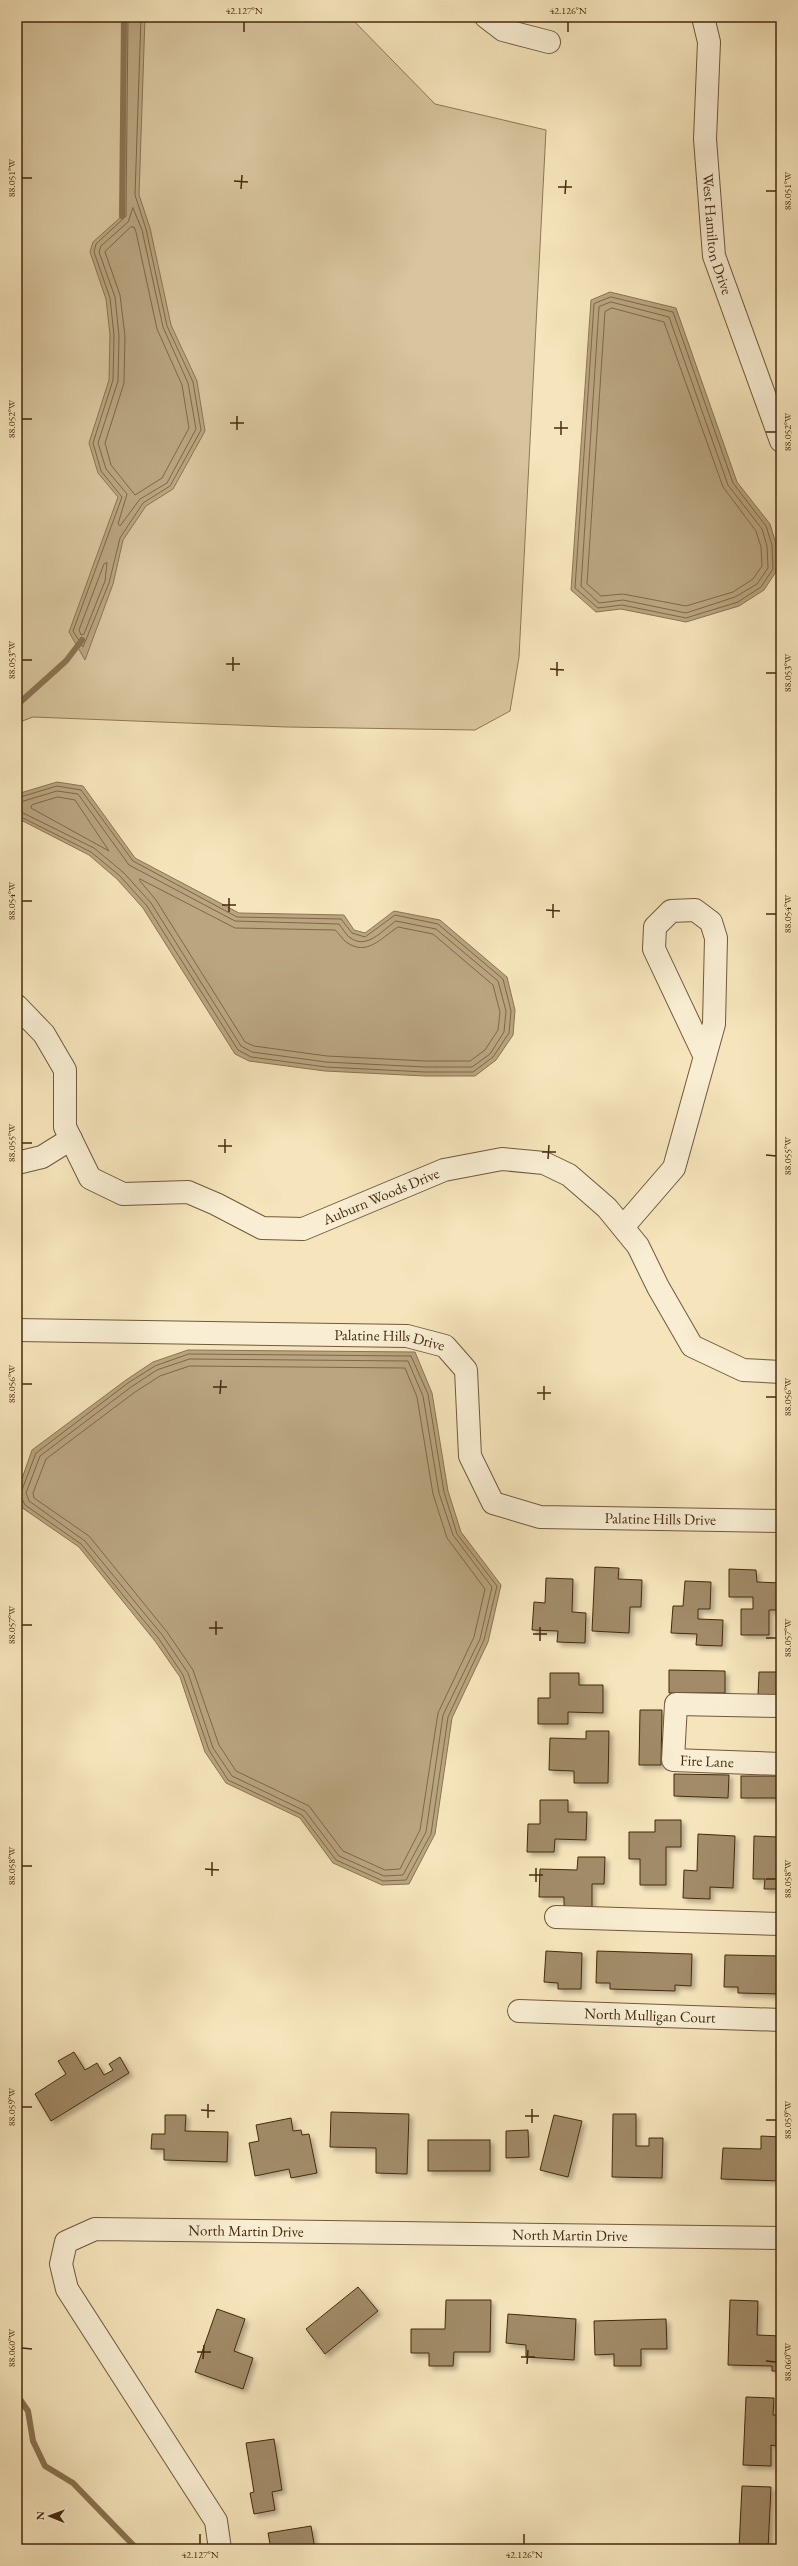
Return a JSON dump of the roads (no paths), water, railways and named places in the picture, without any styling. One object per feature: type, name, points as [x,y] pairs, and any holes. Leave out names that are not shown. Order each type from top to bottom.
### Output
[{"type":"street","points":[[486,17],[503,30],[549,42]]},
{"type":"street","name":"West Hamilton Drive","points":[[703,17],[709,42],[705,139],[714,256],[781,441]]},
{"type":"street","points":[[623,1227],[674,1168],[714,1024],[716,938],[711,922],[695,910],[671,911],[655,927],[654,948],[705,1056]]},
{"type":"street","name":"Auburn Woods Drive","points":[[17,1006],[25,1023],[44,1034],[65,1070],[65,1127],[90,1178],[123,1194],[188,1192],[216,1204],[262,1228],[303,1229],[444,1170],[502,1159],[544,1163],[569,1175],[607,1208],[623,1227],[638,1246],[658,1288],[692,1346],[743,1370],[781,1372]]},
{"type":"street","points":[[17,1163],[42,1157],[71,1138]]},
{"type":"street","name":"Palatine Hills Drive","points":[[17,1330],[407,1336],[445,1346],[466,1370],[470,1456],[493,1503],[540,1517],[781,1521]]},
{"type":"street","name":"Fire Lane","points":[[781,1706],[676,1704],[673,1760],[781,1764]]},
{"type":"street","points":[[556,1917],[781,1924]]},
{"type":"street","name":"North Mulligan Court","points":[[519,2011],[781,2020]]},
{"type":"street","name":"North Martin Drive","points":[[220,2549],[216,2521],[67,2289],[61,2264],[66,2242],[95,2229],[781,2238]]},
{"type":"water","points":[[124,17],[145,17],[139,195],[150,228],[171,325],[197,381],[205,431],[173,489],[146,506],[123,540],[113,584],[85,660],[69,632],[118,497],[98,473],[89,443],[109,380],[110,335],[106,299],[90,252],[93,242],[122,216]]},
{"type":"water","points":[[610,292],[676,308],[737,482],[770,524],[776,544],[777,570],[764,590],[739,606],[686,622],[621,609],[596,612],[571,590],[591,300]]},
{"type":"water","points":[[57,782],[83,786],[135,858],[239,913],[344,915],[354,930],[365,933],[394,911],[440,920],[507,977],[515,1010],[513,1035],[496,1060],[475,1076],[425,1076],[325,1071],[249,1061],[235,1054],[143,908],[117,879],[89,855],[17,818],[17,794]]},
{"type":"water","points":[[188,1350],[415,1352],[432,1393],[448,1491],[461,1532],[501,1585],[488,1642],[452,1718],[435,1834],[409,1884],[382,1885],[333,1863],[300,1818],[226,1783],[205,1752],[180,1677],[155,1641],[79,1547],[21,1507],[17,1493],[32,1450],[126,1380],[153,1362]]},
{"type":"waterway","points":[[122,216],[124,17]]},
{"type":"waterway","points":[[17,705],[66,661],[82,640]]},
{"type":"waterway","points":[[17,2395],[28,2411],[33,2441],[45,2466],[73,2483],[137,2549]]}]
